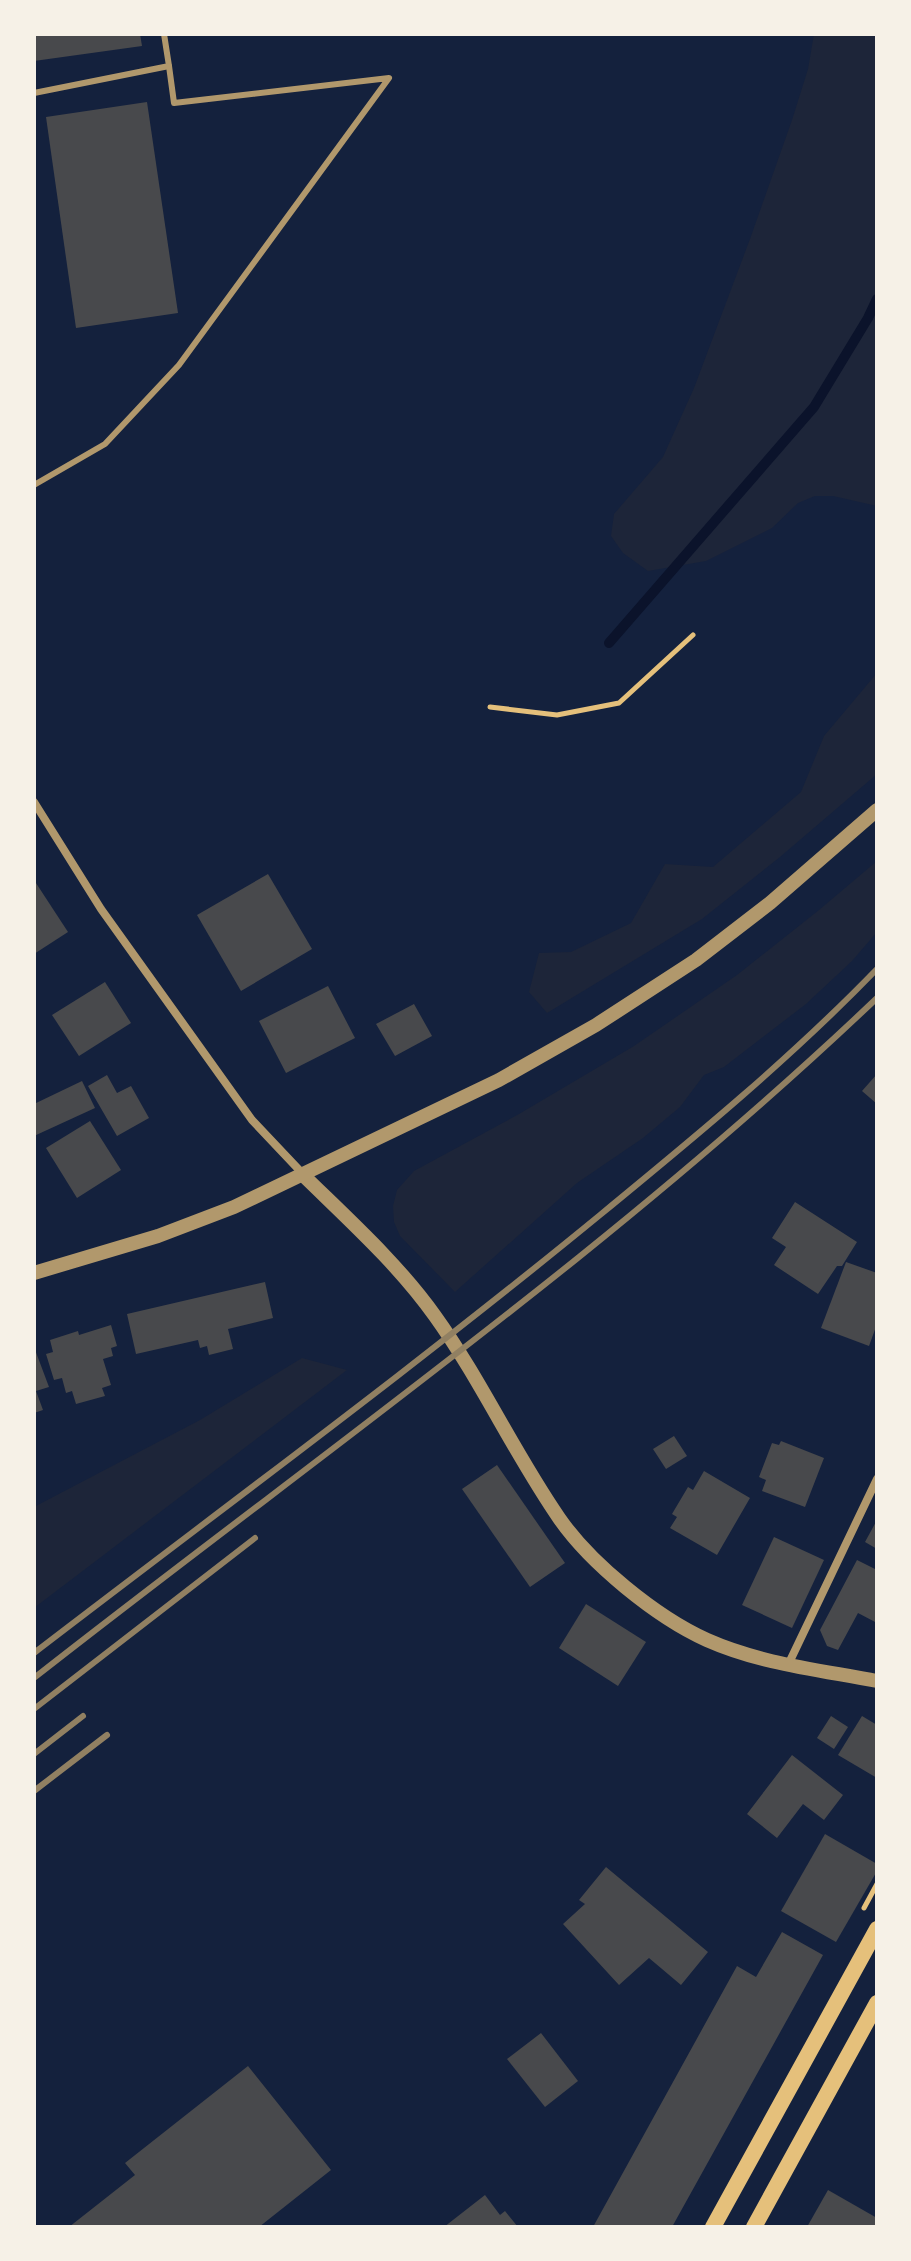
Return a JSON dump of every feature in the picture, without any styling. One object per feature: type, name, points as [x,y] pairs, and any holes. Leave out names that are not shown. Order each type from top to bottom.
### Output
[{"type":"main road","points":[[713,2227],[877,1929]]},
{"type":"main road","points":[[754,2227],[877,2003]]},
{"type":"street","points":[[34,802],[101,909],[252,1120],[411,1286],[435,1317],[560,1519],[597,1562],[639,1597],[705,1639],[737,1652],[788,1666],[877,1681]]},
{"type":"street","points":[[34,1273],[158,1236],[234,1207],[499,1080],[596,1025],[696,960],[770,903],[877,810]]},
{"type":"street","points":[[788,1666],[877,1479]]},
{"type":"lane","points":[[34,485],[105,444],[179,365],[389,78],[174,103],[164,34]]},
{"type":"lane","points":[[34,93],[169,66]]},
{"type":"path","points":[[490,707],[557,715],[619,703],[693,635]]},
{"type":"shaded area","points":[[814,34],[877,34],[877,506],[833,496],[815,496],[798,503],[772,528],[706,561],[648,571],[623,553],[611,536],[614,514],[663,457],[694,388],[792,120],[808,69]]},
{"type":"shaded area","points":[[877,673],[877,774],[702,919],[547,1013],[529,992],[539,953],[571,952],[631,923],[665,864],[713,867],[801,792],[824,736]]},
{"type":"shaded area","points":[[877,861],[877,932],[852,961],[806,1004],[724,1067],[704,1075],[680,1107],[643,1138],[577,1183],[455,1292],[400,1236],[394,1222],[393,1206],[397,1190],[414,1171],[634,1046],[737,975]]},
{"type":"shaded area","points":[[302,1358],[347,1370],[34,1608],[34,1507],[200,1420]]},
{"type":"building","points":[[34,34],[140,34],[142,46],[34,61]]},
{"type":"building","points":[[147,102],[178,313],[76,328],[46,117]]},
{"type":"building","points":[[268,874],[312,949],[241,991],[197,915]]},
{"type":"building","points":[[34,880],[68,932],[34,954]]},
{"type":"building","points":[[105,982],[131,1023],[79,1056],[52,1015]]},
{"type":"building","points":[[328,986],[355,1038],[286,1073],[259,1021]]},
{"type":"building","points":[[414,1004],[432,1036],[395,1056],[376,1024]]},
{"type":"building","points":[[877,1074],[877,1104],[862,1091]]},
{"type":"building","points":[[107,1075],[117,1093],[131,1086],[149,1118],[117,1136],[88,1086]]},
{"type":"building","points":[[82,1081],[95,1108],[34,1136],[34,1104]]},
{"type":"building","points":[[90,1121],[121,1170],[77,1198],[46,1148]]},
{"type":"building","points":[[795,1202],[857,1242],[842,1266],[837,1266],[818,1294],[774,1265],[786,1247],[772,1238]]},
{"type":"building","points":[[846,1262],[877,1273],[877,1324],[869,1346],[821,1328]]},
{"type":"building","points":[[265,1282],[273,1318],[228,1329],[233,1349],[209,1355],[207,1346],[200,1348],[198,1340],[136,1354],[127,1314]]},
{"type":"building","points":[[111,1325],[117,1346],[111,1348],[113,1356],[103,1359],[111,1385],[102,1388],[105,1396],[76,1404],[72,1391],[66,1393],[62,1378],[54,1380],[46,1354],[53,1352],[50,1340]]},
{"type":"building","points":[[34,1347],[49,1387],[36,1391],[43,1410],[34,1413]]},
{"type":"building","points":[[674,1436],[687,1456],[666,1469],[653,1449]]},
{"type":"building","points":[[781,1441],[824,1458],[805,1507],[762,1491],[766,1480],[759,1477],[772,1443],[779,1445]]},
{"type":"building","points":[[497,1465],[565,1563],[530,1587],[462,1489]]},
{"type":"building","points":[[704,1471],[750,1498],[717,1555],[670,1528],[677,1517],[672,1514],[688,1487],[693,1490]]},
{"type":"building","points":[[877,1520],[877,1549],[865,1542]]},
{"type":"building","points":[[774,1537],[824,1560],[792,1628],[742,1605]]},
{"type":"building","points":[[857,1560],[877,1570],[877,1623],[858,1613],[838,1650],[827,1646],[820,1630]]},
{"type":"building","points":[[586,1604],[646,1642],[618,1686],[559,1648]]},
{"type":"building","points":[[831,1716],[848,1727],[834,1749],[817,1738]]},
{"type":"building","points":[[862,1716],[877,1725],[877,1778],[838,1755]]},
{"type":"building","points":[[792,1755],[843,1795],[824,1820],[803,1804],[777,1838],[747,1814]]},
{"type":"building","points":[[825,1834],[877,1864],[877,1871],[836,1942],[781,1911]]},
{"type":"building","points":[[606,1867],[708,1952],[681,1985],[649,1958],[619,1985],[563,1924],[585,1904],[579,1900]]},
{"type":"building","points":[[782,1932],[823,1955],[672,2227],[593,2227],[737,1966],[756,1977]]},
{"type":"building","points":[[541,2033],[578,2081],[545,2107],[507,2059]]},
{"type":"building","points":[[248,2066],[331,2170],[259,2227],[69,2227],[135,2175],[125,2163]]},
{"type":"building","points":[[828,2190],[877,2218],[877,2227],[807,2227]]},
{"type":"building","points":[[485,2195],[500,2215],[505,2211],[518,2227],[444,2227]]},
{"type":"waterway","points":[[609,643],[814,407],[877,299]]},
{"type":"railway","points":[[34,1653],[531,1271],[777,1065],[877,969]]},
{"type":"railway","points":[[34,1678],[570,1264],[777,1090],[877,998]]},
{"type":"railway","points":[[34,1709],[255,1538]]},
{"type":"railway","points":[[34,1754],[83,1716]]},
{"type":"railway","points":[[34,1791],[107,1735]]}]
